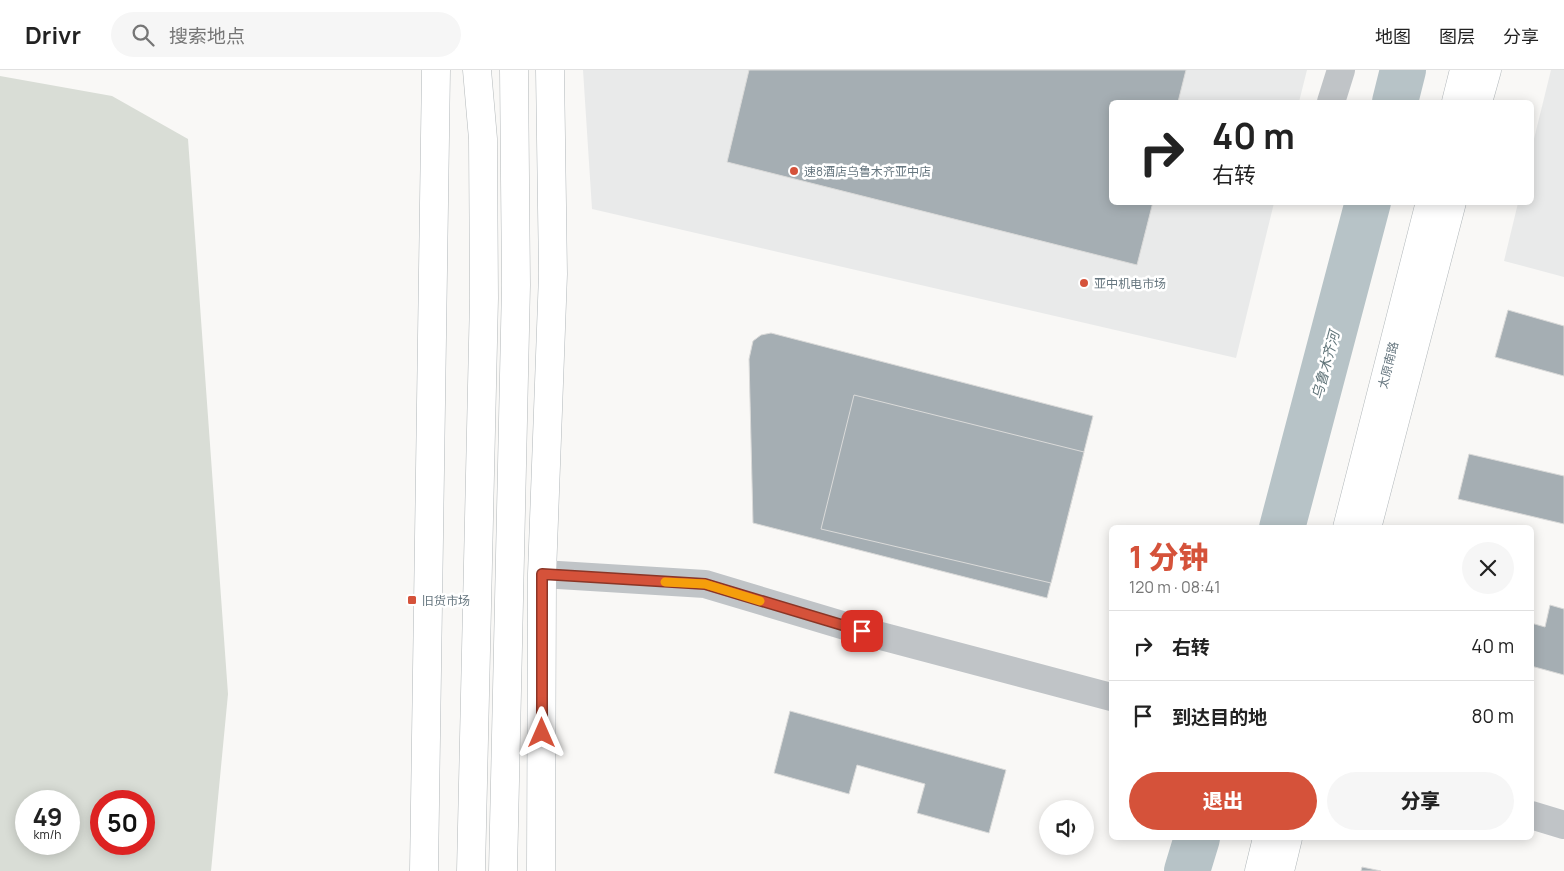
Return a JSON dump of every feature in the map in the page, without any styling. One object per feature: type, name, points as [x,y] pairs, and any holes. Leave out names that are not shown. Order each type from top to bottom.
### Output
[{"type":"main road","points":[[424,871],[436,70]]},
{"type":"main road","points":[[471,871],[484,298],[483,139],[477,70]]},
{"type":"main road","points":[[503,871],[516,284],[514,70]]},
{"type":"main road","points":[[541,871],[542,574],[553,274],[550,70]]},
{"type":"main road","points":[[1456,100],[1464,70]]},
{"type":"main road","points":[[1479,100],[1487,70]]},
{"type":"main road","name":"太原南路","points":[[1347,525],[1429,205]]},
{"type":"main road","points":[[1368,525],[1451,205]]},
{"type":"main road","points":[[1259,871],[1267,840]]},
{"type":"main road","points":[[1280,871],[1288,840]]},
{"type":"street","points":[[1332,100],[1341,70]]},
{"type":"street","points":[[542,574],[705,584],[862,631],[1109,697]]},
{"type":"street","points":[[1534,816],[1564,825]]},
{"type":"shaded area","name":"亚中机电市场","points":[[583,70],[1307,70],[1300,100],[1109,100],[1109,205],[1274,205],[1236,358],[592,209]]},
{"type":"shaded area","points":[[1551,70],[1564,70],[1564,277],[1504,261],[1518,205],[1534,205],[1534,139]]},
{"type":"shaded area","points":[[0,76],[112,96],[188,139],[228,694],[211,871],[0,871]]},
{"type":"building","points":[[749,70],[1186,70],[1178,100],[1109,100],[1109,205],[1152,205],[1137,265],[727,162]]},
{"type":"building","points":[[1508,310],[1564,326],[1564,376],[1495,357]]},
{"type":"building","points":[[771,333],[1093,416],[1047,598],[753,523],[749,359],[753,341],[761,335]]},
{"type":"building","points":[[854,395],[1084,452],[1051,583],[821,529]]},
{"type":"building","points":[[1469,454],[1564,476],[1564,524],[1458,499]]},
{"type":"building","points":[[1550,605],[1564,609],[1564,675],[1534,667],[1534,624],[1545,627]]},
{"type":"building","points":[[790,711],[1006,770],[989,833],[917,813],[925,784],[857,765],[849,794],[774,773]]},
{"type":"building","points":[[1362,867],[1381,871],[1361,871]]},
{"type":"waterway","name":"乌鲁木齐河","points":[[1396,100],[1403,70]]},
{"type":"waterway","name":"乌鲁木齐河","points":[[1283,525],[1367,205]]},
{"type":"waterway","name":"乌鲁木齐河","points":[[1187,871],[1196,840]]},
{"type":"slow traffic","points":[[665,582],[705,584],[760,601]]},
{"type":"place","name":"速8酒店乌鲁木齐亚中店","points":[[794,171]]},
{"type":"place","name":"亚中机电市场","points":[[1084,283]]},
{"type":"place","name":"旧货市场","points":[[412,600]]},
{"type":"route","points":[[542,733],[542,574],[705,584],[862,631]]}]
